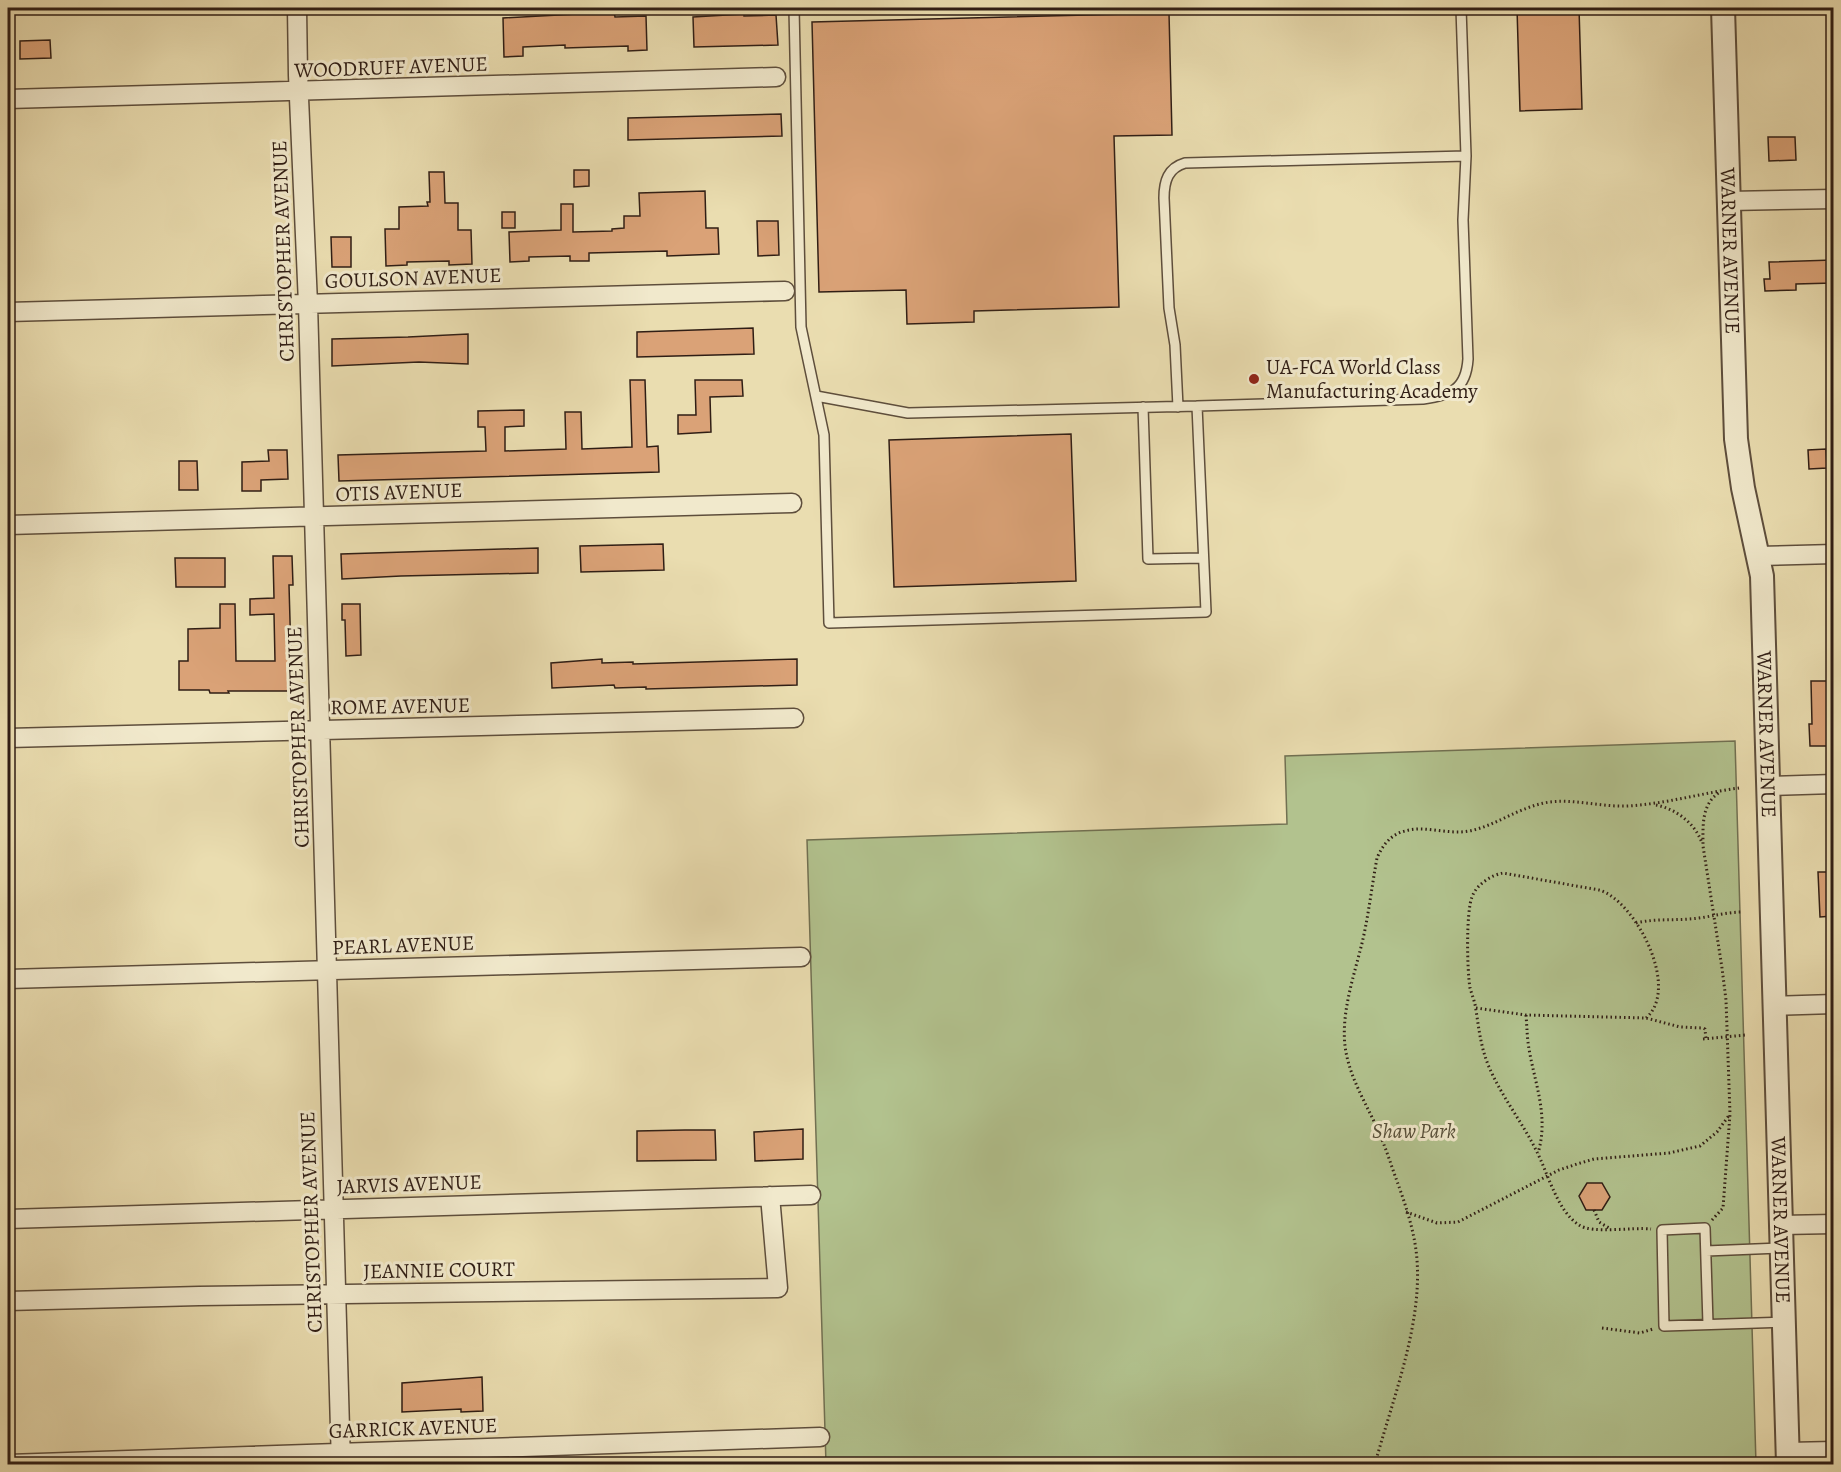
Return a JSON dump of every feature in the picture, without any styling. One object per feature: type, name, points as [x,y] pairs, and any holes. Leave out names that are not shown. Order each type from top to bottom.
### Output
[{"type":"street","name":"CHRISTOPHER AVENUE","points":[[297,8],[321,731],[340,1459]]},
{"type":"street","name":"WARNER AVENUE","points":[[1723,8],[1736,439],[1743,488],[1762,576],[1788,1458]]},
{"type":"street","name":"WOODRUFF AVENUE","points":[[8,99],[776,77]]},
{"type":"street","points":[[1729,201],[1833,199]]},
{"type":"street","name":"GOULSON AVENUE","points":[[8,312],[784,291]]},
{"type":"street","name":"OTIS AVENUE","points":[[8,525],[792,503]]},
{"type":"street","points":[[1758,556],[1833,554]]},
{"type":"street","name":"ROME AVENUE","points":[[8,738],[794,718]]},
{"type":"street","points":[[1768,786],[1833,784]]},
{"type":"street","name":"PEARL AVENUE","points":[[8,979],[801,957]]},
{"type":"street","points":[[1774,1006],[1833,1004]]},
{"type":"street","name":"JARVIS AVENUE","points":[[8,1219],[811,1195]]},
{"type":"street","name":"JEANNIE COURT","points":[[8,1300],[778,1288],[770,1196]]},
{"type":"street","points":[[1781,1237],[1833,1224]]},
{"type":"street","name":"GARRICK AVENUE","points":[[8,1464],[340,1459],[820,1437]]},
{"type":"street","points":[[1788,1458],[1833,1451]]},
{"type":"lane","points":[[794,8],[801,327],[824,435],[829,623],[1206,612],[1197,406]]},
{"type":"lane","points":[[816,396],[908,413],[1423,399],[1448,394],[1457,389],[1466,376],[1468,359],[1463,220],[1466,156],[1461,8]]},
{"type":"lane","points":[[1178,407],[1175,345],[1168,308],[1164,198],[1164,187],[1171,170],[1185,163],[1466,156]]},
{"type":"lane","points":[[1143,407],[1148,559],[1203,558]]},
{"type":"lane","points":[[1708,1324],[1705,1228],[1662,1230],[1664,1326],[1784,1322]]},
{"type":"lane","points":[[1706,1251],[1781,1237]]},
{"type":"path","points":[[1376,1464],[1408,1347],[1413,1318],[1417,1262],[1414,1239],[1384,1146],[1353,1076],[1345,1046],[1344,1031],[1348,1003],[1366,926],[1377,858],[1381,849],[1392,837],[1405,830],[1457,832],[1474,830],[1517,811],[1551,802],[1614,806],[1651,804],[1739,788]]},
{"type":"path","points":[[1705,1228],[1723,1208],[1731,1114],[1724,977],[1703,846],[1706,809],[1714,796],[1725,789]]},
{"type":"path","points":[[1651,804],[1664,807],[1686,820],[1697,833],[1703,846]]},
{"type":"path","points":[[1646,1017],[1651,1014],[1657,1004],[1659,982],[1650,951],[1636,923],[1617,900],[1604,891],[1507,873],[1491,876],[1474,893],[1469,912],[1468,971],[1481,1042],[1501,1090],[1538,1153],[1556,1194],[1575,1222],[1589,1229],[1662,1230]]},
{"type":"path","points":[[1636,923],[1655,919],[1699,918],[1714,914],[1743,912]]},
{"type":"path","points":[[1476,1008],[1526,1015],[1646,1017],[1680,1027],[1705,1029],[1705,1039],[1746,1035]]},
{"type":"path","points":[[1526,1015],[1529,1049],[1540,1097],[1542,1118],[1542,1134],[1538,1153]]},
{"type":"path","points":[[1406,1212],[1437,1223],[1458,1222],[1576,1164],[1594,1159],[1661,1155],[1696,1147],[1711,1138],[1731,1114]]},
{"type":"path","points":[[1594,1210],[1599,1222],[1610,1229]]},
{"type":"path","points":[[1602,1328],[1640,1333],[1664,1326]]},
{"type":"green space","name":"Shaw Park","points":[[1735,741],[1756,1464],[826,1464],[807,840],[1287,824],[1285,756]]},
{"type":"building","points":[[1517,8],[1579,8],[1582,109],[1520,111]]},
{"type":"building","points":[[614,12],[615,17],[646,16],[647,50],[628,51],[628,46],[523,47],[523,56],[504,57],[503,18]]},
{"type":"building","points":[[1169,13],[1172,135],[1114,136],[1119,307],[974,311],[974,322],[907,324],[906,290],[819,292],[812,22]]},
{"type":"building","points":[[744,14],[744,16],[776,15],[778,45],[694,47],[693,17]]},
{"type":"building","points":[[50,40],[51,58],[20,59],[20,41]]},
{"type":"building","points":[[781,114],[782,136],[628,140],[628,118]]},
{"type":"building","points":[[1768,137],[1795,137],[1796,160],[1769,161]]},
{"type":"building","points":[[574,170],[589,170],[589,186],[574,187]]},
{"type":"building","points":[[429,172],[444,172],[445,203],[458,203],[458,230],[471,230],[472,264],[449,265],[449,261],[407,262],[407,265],[386,266],[385,229],[399,229],[399,207],[428,206],[427,202],[430,202]]},
{"type":"building","points":[[705,191],[706,228],[718,228],[719,254],[667,256],[667,251],[589,253],[589,261],[570,261],[570,256],[529,257],[529,261],[510,262],[509,232],[561,230],[561,204],[573,204],[573,232],[612,231],[612,229],[624,228],[624,216],[640,216],[639,193]]},
{"type":"building","points":[[502,212],[515,212],[515,228],[502,228]]},
{"type":"building","points":[[757,221],[778,221],[779,255],[758,256]]},
{"type":"building","points":[[331,237],[351,237],[351,267],[332,267]]},
{"type":"building","points":[[1833,260],[1833,283],[1796,284],[1796,290],[1765,291],[1764,279],[1770,279],[1769,262]]},
{"type":"building","points":[[753,328],[754,354],[637,357],[637,332]]},
{"type":"building","points":[[468,334],[468,364],[419,362],[332,366],[332,339]]},
{"type":"building","points":[[630,380],[645,380],[647,447],[658,446],[659,472],[339,481],[338,455],[486,451],[485,427],[478,427],[478,411],[524,410],[524,426],[505,427],[505,451],[566,449],[565,412],[581,412],[582,449],[632,447]]},
{"type":"building","points":[[695,380],[742,380],[743,396],[710,397],[711,432],[678,434],[678,415],[696,415]]},
{"type":"building","points":[[1071,434],[1076,581],[894,587],[889,440]]},
{"type":"building","points":[[1826,449],[1827,468],[1809,469],[1808,450]]},
{"type":"building","points":[[268,450],[287,450],[288,479],[261,480],[261,491],[242,491],[242,462],[269,461]]},
{"type":"building","points":[[179,461],[197,461],[198,490],[179,490]]},
{"type":"building","points":[[663,544],[664,570],[581,572],[580,546]]},
{"type":"building","points":[[538,548],[538,573],[342,579],[341,554]]},
{"type":"building","points":[[273,556],[292,556],[293,585],[289,585],[292,691],[210,693],[209,690],[179,690],[179,661],[188,661],[188,629],[220,628],[220,604],[235,604],[236,661],[275,661],[274,614],[250,615],[250,599],[274,598]]},
{"type":"building","points":[[175,558],[225,558],[225,587],[176,587]]},
{"type":"building","points":[[342,604],[360,604],[361,655],[346,656]]},
{"type":"building","points":[[602,659],[602,663],[633,662],[633,664],[797,659],[797,685],[646,689],[646,687],[615,688],[614,685],[552,688],[551,663]]},
{"type":"building","points":[[1811,681],[1831,681],[1833,746],[1810,746]]},
{"type":"building","points":[[1818,872],[1833,872],[1833,916],[1820,917]]},
{"type":"building","points":[[803,1129],[803,1159],[755,1161],[754,1132]]},
{"type":"building","points":[[715,1130],[716,1160],[637,1161],[637,1131]]},
{"type":"building","points":[[1587,1183],[1602,1183],[1610,1197],[1602,1210],[1586,1210],[1579,1196]]},
{"type":"building","points":[[482,1377],[483,1411],[461,1412],[461,1409],[402,1412],[402,1383]]},
{"type":"place","name":"UA-FCA World Class Manufacturing Academy","points":[[1254,379]]}]
